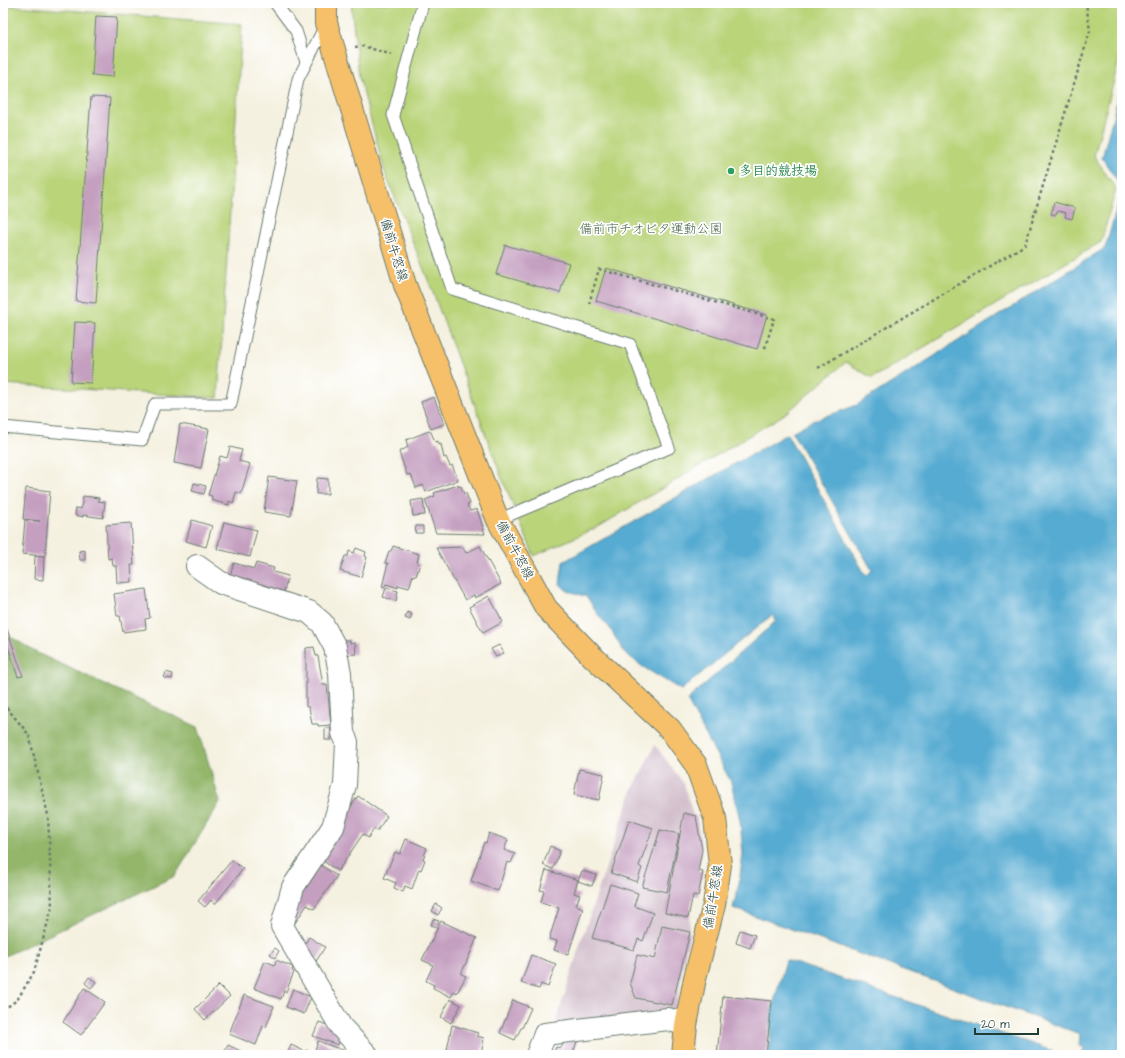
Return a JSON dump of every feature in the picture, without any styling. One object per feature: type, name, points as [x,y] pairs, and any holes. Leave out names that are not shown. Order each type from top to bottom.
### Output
[{"type":"main road","name":"備前牛窓線","points":[[326,13],[405,285],[498,520],[546,608],[592,656],[670,729],[696,765],[715,818],[720,865],[714,905],[695,978],[686,1025],[683,1055]]},
{"type":"street","points":[[197,566],[220,583],[309,612],[322,623],[335,647],[340,673],[343,733],[347,742],[345,785],[333,827],[293,887],[282,926],[341,1027],[367,1055]]},
{"type":"street","points":[[538,1055],[546,1034],[668,1020],[686,1025]]},
{"type":"lane","points":[[275,3],[296,31],[306,62]]},
{"type":"lane","points":[[423,3],[393,115],[452,289],[630,344],[669,448],[498,520]]},
{"type":"lane","points":[[3,427],[142,440],[155,404],[231,404],[298,79],[326,13]]},
{"type":"path","points":[[818,368],[1024,245],[1090,31],[1086,3]]},
{"type":"path","points":[[363,46],[390,55]]},
{"type":"path","points":[[589,304],[599,270],[774,319],[764,351]]},
{"type":"path","points":[[3,703],[29,735],[48,815],[52,907],[34,972],[17,1000],[3,1010]]},
{"type":"shaded area","points":[[655,745],[684,784],[693,815],[700,851],[676,1012],[555,1026],[582,938],[632,791]]},
{"type":"green space","name":"備前市チオビタ運動公園","points":[[351,3],[1118,3],[1122,24],[1122,49],[1094,156],[1116,189],[1101,242],[872,378],[846,362],[785,414],[600,526],[534,556],[501,476],[432,290],[385,173],[359,76]]},
{"type":"green space","points":[[3,5],[242,24],[218,398],[3,384]]},
{"type":"green space","points":[[3,632],[37,653],[198,727],[220,802],[175,876],[3,957]]},
{"type":"water","points":[[1122,83],[1122,188],[1102,158]]},
{"type":"water","points":[[1122,191],[1122,1055],[1082,1055],[1084,1047],[1079,1046],[1080,1034],[733,908],[739,883],[743,854],[740,820],[731,782],[687,700],[776,621],[772,615],[681,690],[643,667],[624,652],[609,627],[599,616],[587,597],[566,590],[560,584],[563,562],[787,434],[866,576],[872,570],[792,432],[810,422],[857,405],[1105,248]]},
{"type":"water","points":[[786,960],[1053,1051],[1052,1055],[769,1055],[772,1009]]},
{"type":"building","points":[[96,16],[117,17],[113,77],[92,75]]},
{"type":"building","points":[[91,97],[110,98],[96,303],[76,301]]},
{"type":"building","points":[[1054,202],[1075,208],[1072,219],[1065,217],[1066,213],[1058,211],[1056,215],[1051,214]]},
{"type":"building","points":[[505,245],[569,263],[560,293],[496,274]]},
{"type":"building","points":[[606,268],[767,315],[757,349],[596,301]]},
{"type":"building","points":[[75,322],[95,323],[91,383],[71,382]]},
{"type":"building","points":[[434,397],[444,424],[431,429],[421,402]]},
{"type":"building","points":[[180,424],[209,429],[201,468],[174,463]]},
{"type":"building","points":[[429,431],[431,432],[435,442],[438,441],[439,445],[441,444],[444,458],[446,457],[450,466],[452,465],[458,480],[426,492],[423,485],[416,488],[410,474],[407,475],[399,452],[408,447],[406,440]]},
{"type":"building","points":[[230,447],[242,450],[239,461],[250,464],[241,494],[236,492],[233,503],[229,501],[229,505],[211,500],[212,496],[208,495],[220,456],[227,458]]},
{"type":"building","points":[[269,477],[297,481],[291,516],[264,512]]},
{"type":"building","points":[[317,478],[328,479],[328,494],[316,494]]},
{"type":"building","points":[[194,483],[206,486],[204,494],[192,491]]},
{"type":"building","points":[[458,485],[459,487],[461,486],[464,494],[466,493],[470,504],[467,505],[470,511],[477,509],[485,534],[436,533],[425,500],[435,496],[434,493]]},
{"type":"building","points":[[26,488],[50,491],[45,556],[22,554],[25,520],[40,521],[23,519]]},
{"type":"building","points":[[83,496],[99,498],[98,501],[105,502],[103,518],[75,515],[76,508],[81,509]]},
{"type":"building","points":[[423,499],[425,515],[413,516],[411,501]]},
{"type":"building","points":[[192,520],[212,526],[206,547],[186,541]]},
{"type":"building","points":[[224,522],[257,530],[250,557],[217,549]]},
{"type":"building","points":[[131,523],[134,565],[131,565],[132,582],[117,583],[116,566],[113,566],[112,558],[108,559],[106,525]]},
{"type":"building","points":[[416,526],[423,526],[423,533],[415,533]]},
{"type":"building","points":[[393,546],[419,554],[417,563],[420,564],[416,576],[413,575],[409,588],[398,585],[398,588],[386,584],[384,588],[382,587],[388,563],[385,563],[389,551],[391,551]]},
{"type":"building","points":[[480,546],[501,584],[475,598],[474,595],[465,600],[436,548],[463,547],[466,553]]},
{"type":"building","points":[[356,548],[366,552],[365,556],[367,557],[361,577],[340,571],[345,556],[348,556],[349,551],[354,553]]},
{"type":"building","points":[[85,550],[85,560],[80,560],[79,551]]},
{"type":"building","points":[[35,556],[44,557],[43,580],[34,579]]},
{"type":"building","points":[[234,563],[254,569],[256,563],[274,568],[273,572],[288,576],[281,603],[227,586]]},
{"type":"building","points":[[386,588],[398,591],[396,601],[383,597]]},
{"type":"building","points":[[146,589],[150,618],[145,619],[146,629],[123,632],[120,616],[117,616],[114,594]]},
{"type":"building","points":[[489,596],[503,622],[483,633],[469,607]]},
{"type":"building","points":[[407,612],[412,614],[410,620],[405,618]]},
{"type":"building","points":[[3,617],[23,676],[18,677],[3,632]]},
{"type":"building","points":[[330,640],[350,640],[350,643],[355,642],[356,654],[330,656]]},
{"type":"building","points":[[499,645],[504,653],[496,657],[491,649]]},
{"type":"building","points":[[314,647],[316,656],[318,656],[323,685],[327,685],[331,725],[318,726],[318,724],[312,724],[309,707],[306,707],[306,648]]},
{"type":"building","points":[[166,672],[173,674],[172,679],[164,678]]},
{"type":"building","points":[[3,673],[8,684],[3,687]]},
{"type":"building","points":[[325,728],[331,728],[331,740],[325,740]]},
{"type":"building","points":[[579,769],[604,774],[599,800],[574,795]]},
{"type":"building","points":[[358,796],[387,816],[377,831],[374,829],[368,838],[363,834],[338,871],[317,857]]},
{"type":"building","points":[[684,813],[696,816],[702,850],[698,871],[703,872],[698,896],[693,895],[688,918],[665,913]]},
{"type":"building","points":[[629,820],[653,828],[639,866],[642,868],[637,882],[611,873]]},
{"type":"building","points":[[660,830],[679,834],[667,892],[642,887]]},
{"type":"building","points":[[489,833],[508,840],[504,850],[515,854],[511,863],[507,862],[498,891],[471,881],[484,842],[486,843]]},
{"type":"building","points":[[406,839],[427,848],[423,859],[425,860],[421,870],[419,869],[412,889],[405,886],[403,892],[394,888],[396,883],[384,878],[395,852],[400,854]]},
{"type":"building","points":[[550,846],[560,851],[553,869],[543,865]]},
{"type":"building","points":[[310,858],[337,876],[314,909],[307,905],[291,929]]},
{"type":"building","points":[[232,860],[243,869],[215,904],[211,900],[205,907],[198,901]]},
{"type":"building","points":[[546,870],[578,880],[574,893],[580,895],[576,905],[583,908],[568,955],[554,950],[557,941],[549,939],[559,908],[541,902],[544,891],[540,890]]},
{"type":"building","points":[[582,871],[596,875],[592,886],[578,881]]},
{"type":"building","points":[[610,884],[638,893],[634,906],[653,913],[643,941],[638,939],[634,950],[592,938]]},
{"type":"building","points":[[436,904],[442,908],[438,915],[432,911]]},
{"type":"building","points":[[433,919],[439,921],[436,927],[431,925]]},
{"type":"building","points":[[441,921],[477,938],[461,974],[466,976],[457,993],[454,991],[451,997],[433,988],[434,985],[426,981],[433,965],[422,960]]},
{"type":"building","points":[[662,926],[690,932],[672,1005],[636,998],[630,983],[637,955],[655,959]]},
{"type":"building","points":[[740,930],[755,935],[750,948],[736,943]]},
{"type":"building","points":[[309,937],[325,947],[315,963],[302,949]]},
{"type":"building","points":[[275,948],[279,951],[275,958],[270,954]]},
{"type":"building","points":[[531,955],[556,964],[548,987],[541,984],[539,989],[521,983]]},
{"type":"building","points":[[276,960],[293,967],[292,971],[294,972],[286,992],[284,991],[281,999],[254,988],[265,961],[275,965]]},
{"type":"building","points":[[89,977],[96,982],[91,988],[85,983]]},
{"type":"building","points":[[219,985],[230,996],[205,1020],[195,1009]]},
{"type":"building","points":[[84,988],[105,1002],[81,1035],[63,1022]]},
{"type":"building","points":[[293,989],[311,997],[304,1014],[286,1007]]},
{"type":"building","points":[[244,995],[274,1006],[266,1027],[263,1026],[256,1045],[229,1034]]},
{"type":"building","points":[[723,996],[772,1001],[766,1055],[717,1055]]},
{"type":"building","points":[[450,999],[461,1005],[451,1023],[441,1017]]},
{"type":"building","points":[[513,1000],[531,1008],[515,1040],[500,1033]]},
{"type":"building","points":[[319,1022],[343,1031],[338,1045],[313,1036]]},
{"type":"building","points":[[452,1025],[478,1033],[477,1036],[484,1038],[481,1055],[446,1055]]},
{"type":"building","points":[[578,1039],[573,1053],[578,1055],[553,1055],[556,1047],[561,1048],[564,1042]]},
{"type":"building","points":[[318,1041],[356,1055],[305,1055],[306,1050],[314,1053]]},
{"type":"building","points":[[228,1045],[249,1055],[216,1055],[218,1050],[224,1053]]},
{"type":"building","points":[[291,1045],[304,1051],[302,1055],[287,1055]]},
{"type":"place","name":"多目的競技場","points":[[731,171]]}]
